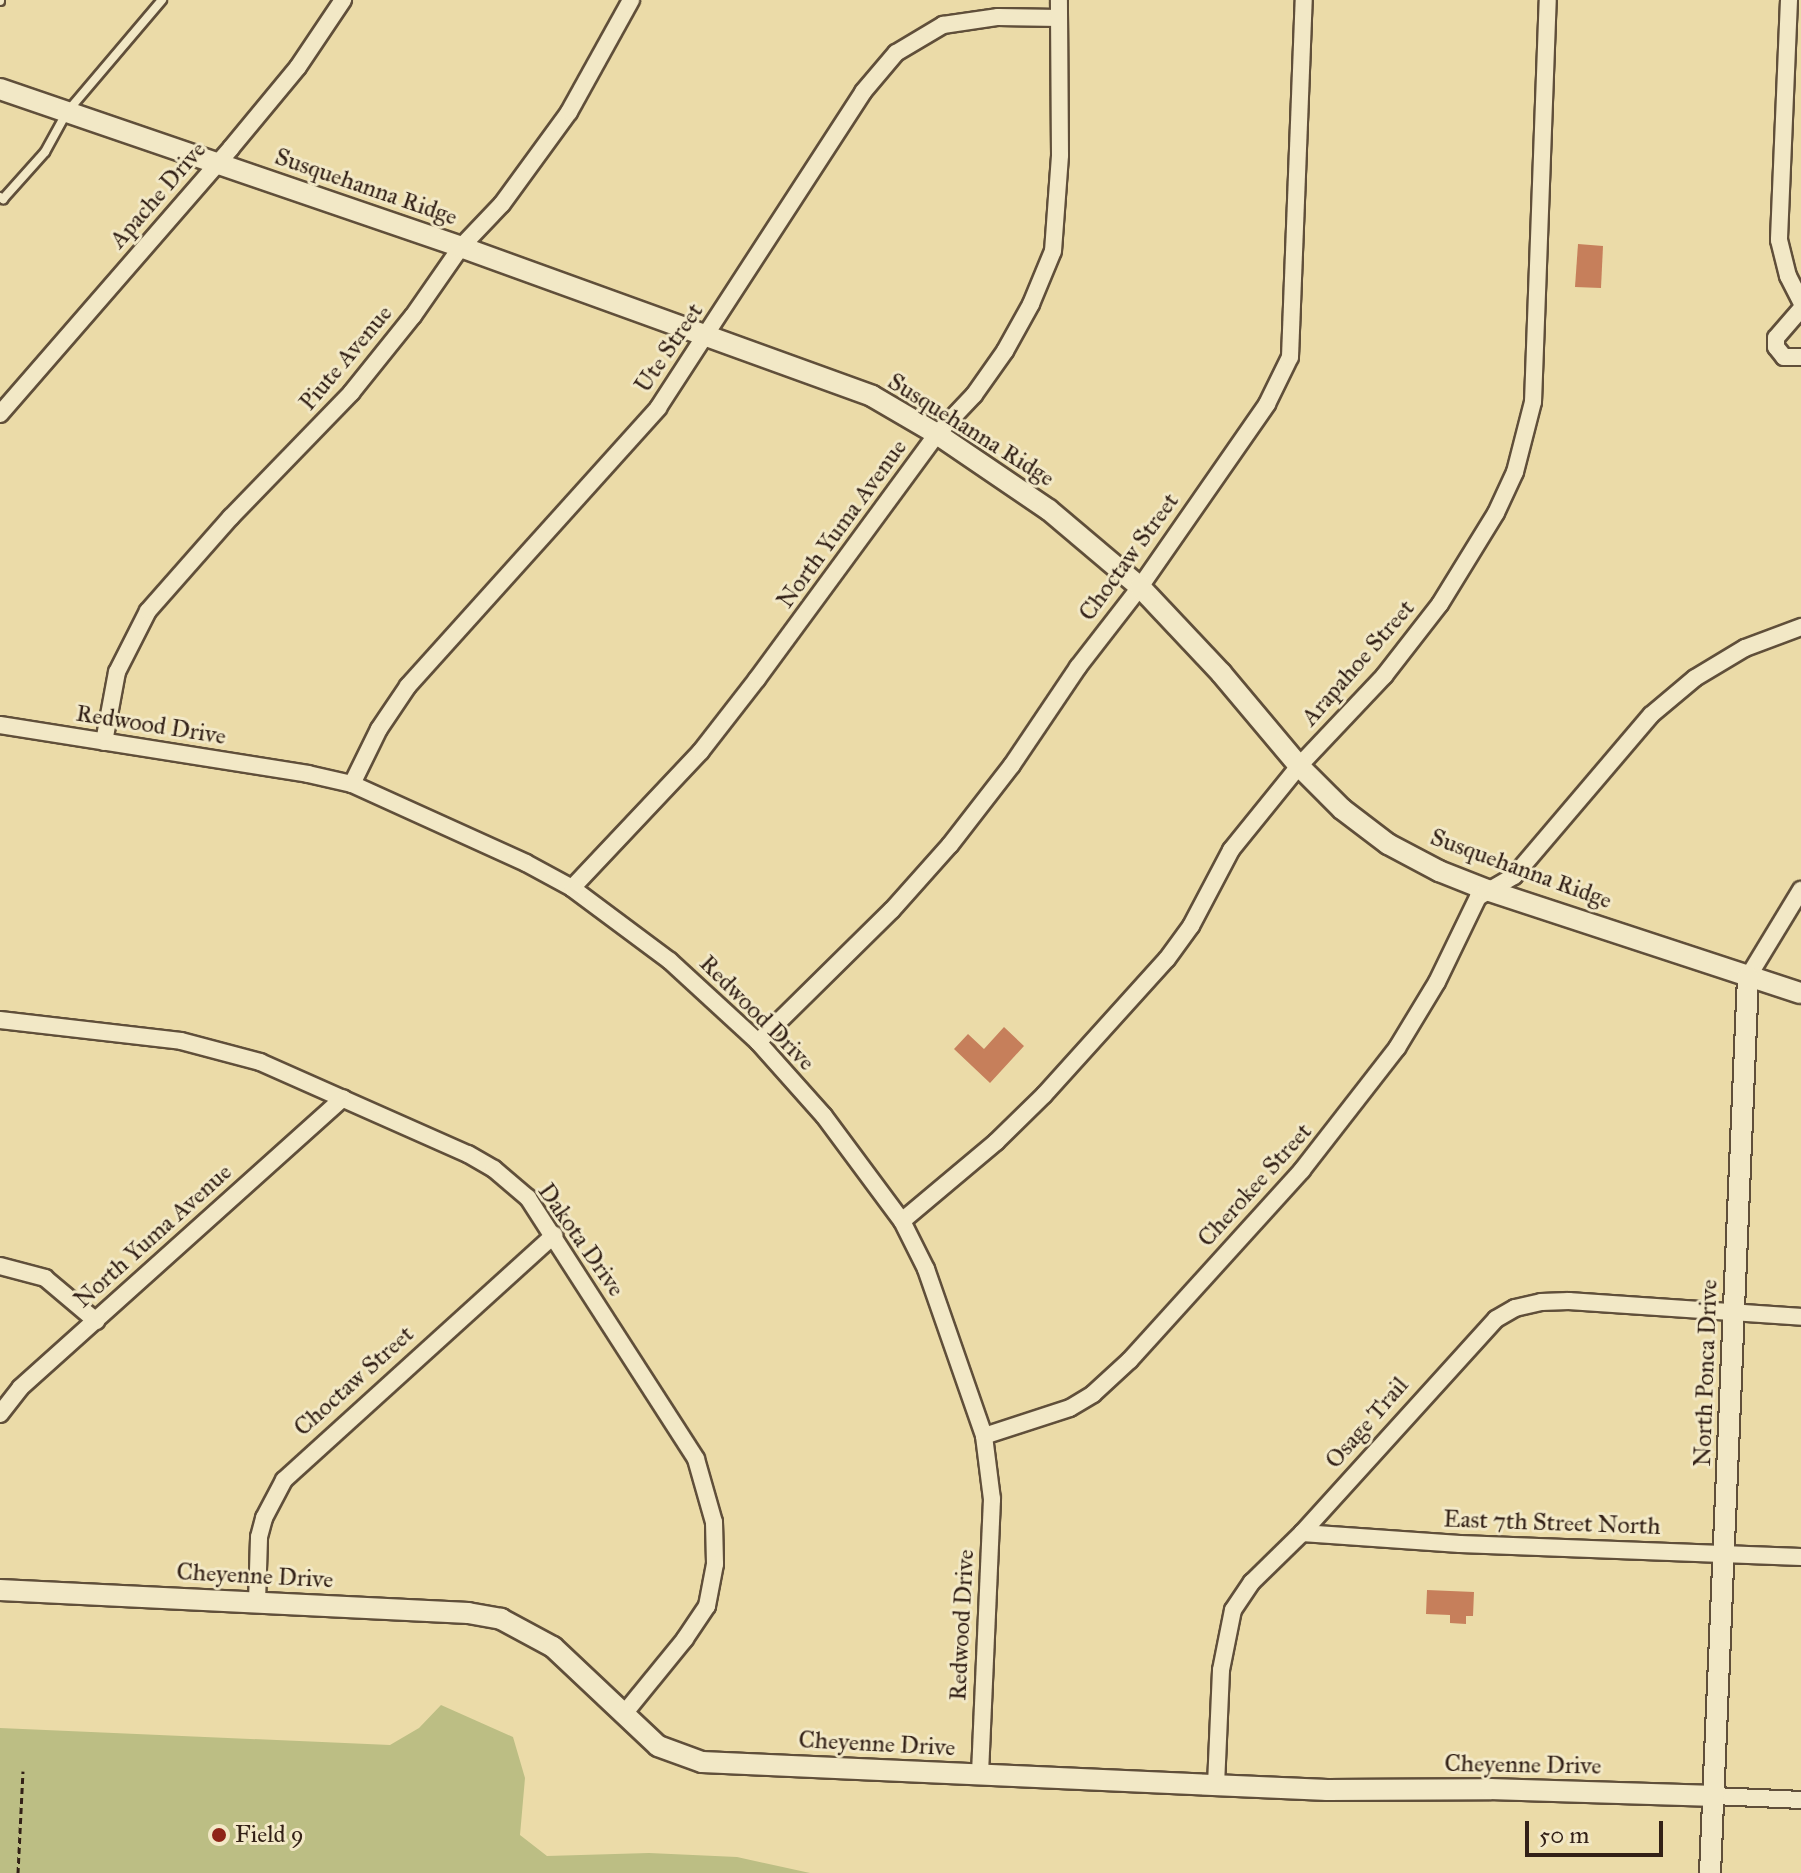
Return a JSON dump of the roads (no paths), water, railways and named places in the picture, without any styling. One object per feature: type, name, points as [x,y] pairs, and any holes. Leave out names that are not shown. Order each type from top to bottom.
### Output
[{"type":"street","name":"Apache Drive","points":[[0,414],[298,67],[343,0]]},
{"type":"street","name":"Piute Avenue","points":[[104,742],[117,672],[148,611],[231,517],[351,393],[413,316],[461,247],[502,204],[569,112],[631,0]]},
{"type":"street","name":"North Yuma Avenue","points":[[572,888],[701,751],[937,434],[974,395],[1005,351],[1031,304],[1053,251],[1060,155],[1059,0]]},
{"type":"street","name":"Choctaw Street","points":[[758,1042],[892,910],[950,845],[1012,765],[1078,667],[1140,587],[1267,404],[1290,357],[1304,0]]},
{"type":"street","name":"Arapahoe Street","points":[[902,1221],[1034,1104],[1167,959],[1191,926],[1231,850],[1299,766],[1384,676],[1440,604],[1496,513],[1523,447],[1533,402],[1548,0]]},
{"type":"street","points":[[1789,0],[1793,118],[1779,240],[1788,276],[1801,302]]},
{"type":"street","name":"Ute Street","points":[[352,784],[379,729],[408,686],[602,474],[658,408],[863,92],[896,53],[943,25],[998,17],[1059,18]]},
{"type":"street","name":"Susquehanna Ridge","points":[[0,89],[461,247],[872,396],[937,434],[1049,510],[1140,587],[1221,673],[1299,766],[1342,809],[1388,844],[1439,871],[1487,890],[1801,993]]},
{"type":"street","points":[[1801,309],[1776,338],[1776,347],[1784,357],[1801,357]]},
{"type":"street","points":[[1487,890],[1514,876],[1651,715],[1695,678],[1745,648],[1801,627]]},
{"type":"street","name":"Redwood Drive","points":[[0,725],[308,774],[352,784],[526,863],[572,888],[670,961],[758,1042],[824,1116],[902,1221],[926,1269],[984,1436],[992,1499],[980,1775]]},
{"type":"street","name":"Cherokee Street","points":[[984,1436],[1070,1408],[1093,1394],[1130,1360],[1341,1122],[1420,1012],[1469,910],[1487,890]]},
{"type":"street","name":"North Ponca Drive","points":[[1710,1873],[1748,977],[1801,890]]},
{"type":"street","name":"Dakota Drive","points":[[0,1020],[181,1041],[260,1062],[494,1169],[528,1198],[696,1459],[714,1522],[715,1564],[707,1606],[685,1639],[623,1715]]},
{"type":"street","name":"North Yuma Avenue","points":[[0,1414],[20,1388],[343,1098]]},
{"type":"street","name":"Choctaw Street","points":[[257,1602],[259,1537],[264,1518],[284,1480],[554,1235]]},
{"type":"street","points":[[0,1266],[45,1278],[96,1321]]},
{"type":"street","name":"Osage Trail","points":[[1216,1785],[1221,1670],[1233,1610],[1252,1582],[1302,1533],[1496,1319],[1515,1308],[1541,1302],[1569,1301],[1801,1317]]},
{"type":"street","name":"East 7th Street North","points":[[1302,1533],[1460,1544],[1801,1557]]},
{"type":"street","name":"Cheyenne Drive","points":[[0,1590],[468,1613],[501,1619],[553,1647],[658,1746],[702,1762],[1327,1790],[1491,1789],[1801,1800]]},
{"type":"lane","points":[[0,197],[3,199],[45,152],[67,112],[162,0]]},
{"type":"place","name":"Field 9","points":[[219,1835]]}]
